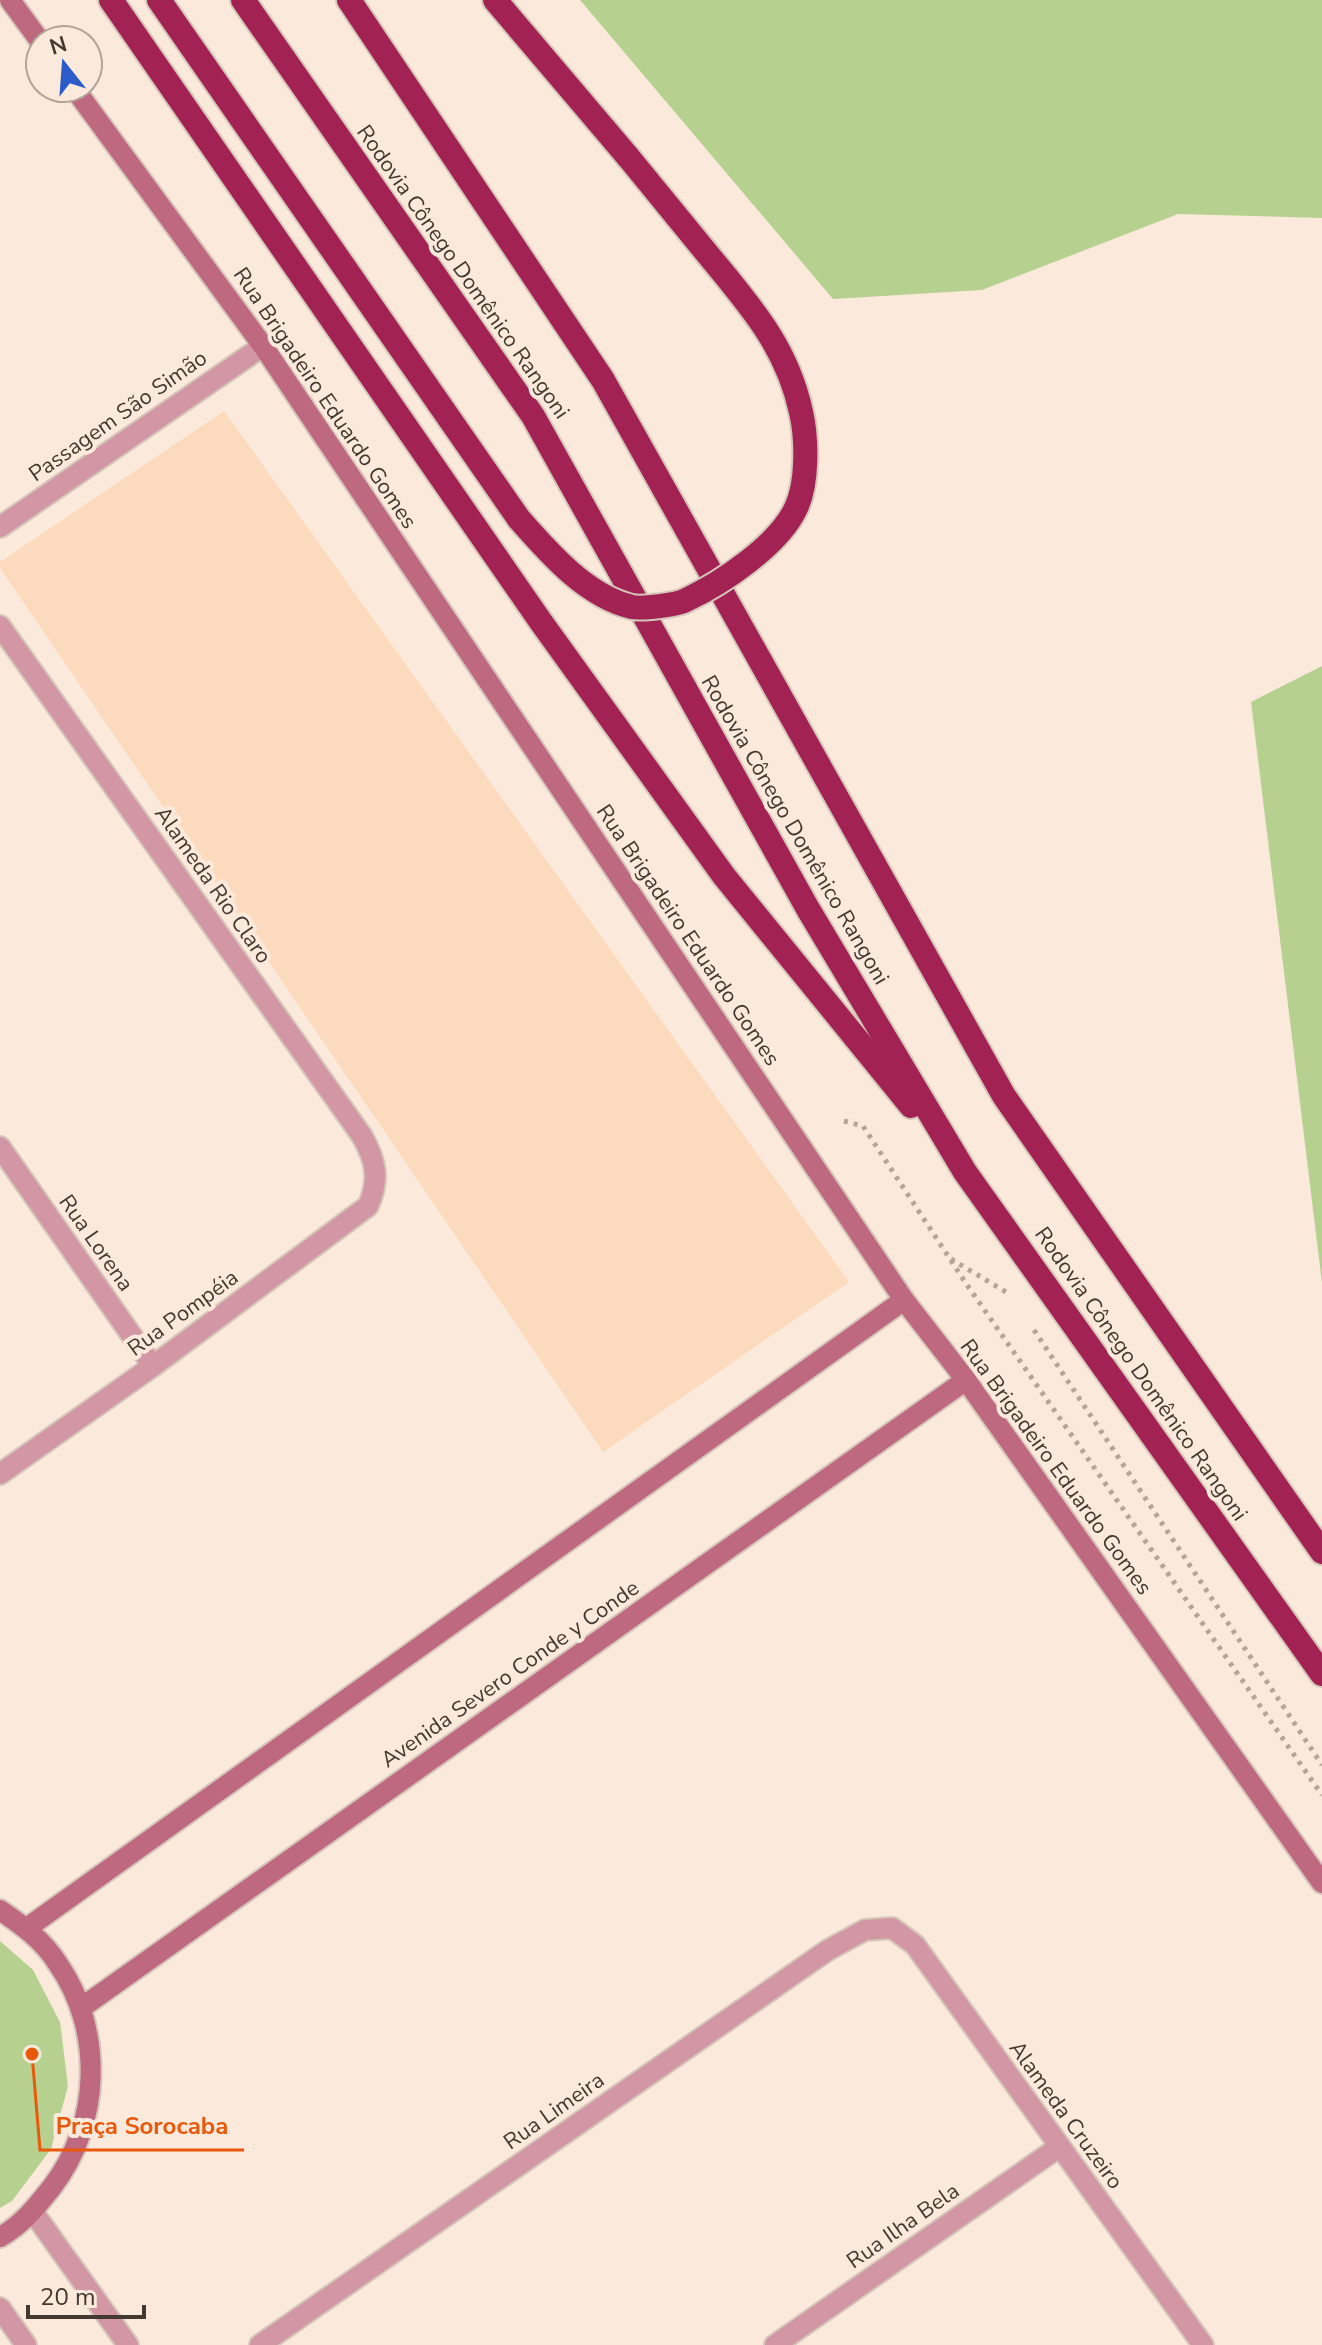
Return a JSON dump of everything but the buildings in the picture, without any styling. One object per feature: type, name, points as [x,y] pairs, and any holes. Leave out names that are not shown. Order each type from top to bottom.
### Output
[{"type":"highway","points":[[111,0],[541,622],[724,876],[965,1172]]},
{"type":"highway","points":[[159,0],[519,519],[544,547],[597,593],[634,608],[683,602],[734,572],[781,532],[797,507],[805,473],[802,415],[788,365],[763,321],[495,0]]},
{"type":"highway","name":"Rodovia Cônego Domênico Rangoni","points":[[243,0],[533,416],[808,909],[965,1172],[1322,1674]]},
{"type":"highway","name":"Rodovia Cônego Domênico Rangoni","points":[[352,0],[603,380],[1004,1096],[1322,1552]]},
{"type":"street","points":[[10,0],[28,24]]},
{"type":"street","name":"Rua Brigadeiro Eduardo Gomes","points":[[86,104],[263,346],[904,1300],[966,1380],[1322,1883]]},
{"type":"street","name":"Passagem São Simão","points":[[0,527],[263,346]]},
{"type":"street","name":"Alameda Rio Claro","points":[[0,626],[362,1136],[370,1151],[377,1178]]},
{"type":"street","name":"Rua Lorena","points":[[0,1147],[153,1366]]},
{"type":"street","name":"Rua Pompéia","points":[[0,1474],[153,1366],[368,1206],[377,1178]]},
{"type":"street","points":[[27,1928],[904,1300]]},
{"type":"street","name":"Avenida Severo Conde y Conde","points":[[81,2008],[966,1380]]},
{"type":"street","points":[[0,1910],[27,1928],[58,1963],[81,2008],[92,2060],[88,2112],[67,2168],[33,2212],[0,2237]]},
{"type":"street","name":"Alameda Cruzeiro","points":[[880,1928],[892,1928],[915,1945],[1203,2345]]},
{"type":"street","name":"Rua Limeira","points":[[260,2345],[828,1950],[865,1930],[880,1928]]},
{"type":"street","name":"Rua Ilha Bela","points":[[775,2345],[1059,2147]]},
{"type":"street","points":[[33,2212],[128,2345]]},
{"type":"street","points":[[0,2308],[26,2345]]},
{"type":"path","points":[[844,1121],[863,1126],[950,1259],[1322,1795]]},
{"type":"path","points":[[950,1259],[1011,1294],[1019,1307]]},
{"type":"path","points":[[1028,1320],[1322,1765]]},
{"type":"shaded area","points":[[224,411],[849,1282],[603,1452],[0,568],[0,562]]},
{"type":"green space","points":[[580,0],[1322,0],[1322,218],[1178,214],[982,290],[833,299]]},
{"type":"green space","points":[[1322,666],[1322,1283],[1251,702]]},
{"type":"green space","points":[[0,1941],[33,1970],[60,2022],[68,2086],[51,2149],[12,2201],[0,2208]]},
{"type":"place","name":"Praça Sorocaba","points":[[32,2054]]}]
